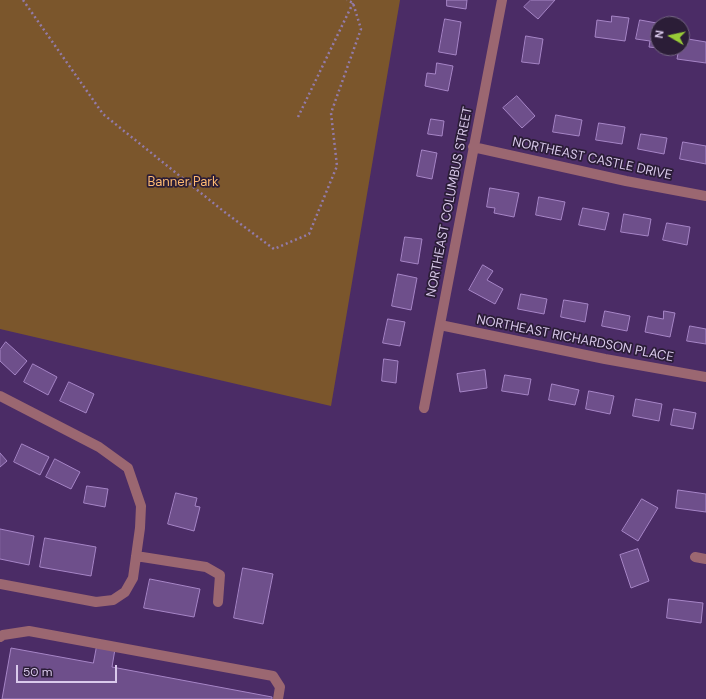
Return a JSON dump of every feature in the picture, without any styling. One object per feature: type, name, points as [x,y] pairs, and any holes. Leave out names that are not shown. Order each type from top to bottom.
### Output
[{"type":"street","name":"NORTHEAST COLUMBUS STREET","points":[[424,408],[502,0]]},
{"type":"street","name":"NORTHEAST CASTLE DRIVE","points":[[473,147],[626,181],[706,196]]},
{"type":"street","name":"NORTHEAST RICHARDSON PLACE","points":[[440,325],[605,359],[706,377]]},
{"type":"street","points":[[0,396],[99,447],[128,468],[140,506],[140,528],[132,578],[125,592],[113,600],[96,602],[0,584]]},
{"type":"street","points":[[136,556],[206,568],[220,575],[218,602]]},
{"type":"street","points":[[696,558],[706,559]]},
{"type":"street","points":[[0,637],[2,635],[29,631],[273,676],[280,687],[278,699]]},
{"type":"path","points":[[23,0],[103,114],[222,210],[274,249],[310,234],[337,166],[331,113],[361,29],[353,3],[347,0]]},
{"type":"path","points":[[298,117],[353,3]]},
{"type":"green space","name":"Banner Park","points":[[0,0],[400,0],[331,406],[0,329]]},
{"type":"building","points":[[447,0],[467,0],[466,9],[447,6]]},
{"type":"building","points":[[531,0],[555,0],[538,19],[524,7]]},
{"type":"building","points":[[612,16],[629,18],[625,41],[595,37],[597,20],[611,22]]},
{"type":"building","points":[[445,19],[461,22],[456,55],[439,52]]},
{"type":"building","points":[[640,20],[650,22],[650,41],[636,39]]},
{"type":"building","points":[[526,36],[543,39],[539,64],[522,62]]},
{"type":"building","points":[[690,39],[706,42],[706,63],[677,59],[678,56],[690,56]]},
{"type":"building","points":[[437,63],[453,66],[448,91],[425,86],[427,73],[435,74]]},
{"type":"building","points":[[517,96],[535,116],[522,128],[503,108]]},
{"type":"building","points":[[556,115],[582,120],[579,136],[553,132]]},
{"type":"building","points":[[431,119],[444,121],[442,136],[428,134]]},
{"type":"building","points":[[599,123],[625,127],[622,144],[596,140]]},
{"type":"building","points":[[641,134],[667,138],[664,154],[638,149]]},
{"type":"building","points":[[683,142],[706,146],[706,164],[680,159]]},
{"type":"building","points":[[422,150],[437,153],[432,179],[417,176]]},
{"type":"building","points":[[490,188],[519,193],[514,217],[494,213],[495,208],[487,207]]},
{"type":"building","points":[[539,197],[565,202],[561,220],[536,215]]},
{"type":"building","points":[[583,208],[609,213],[605,230],[579,225]]},
{"type":"building","points":[[624,214],[651,219],[648,236],[621,232]]},
{"type":"building","points":[[667,223],[690,227],[687,245],[663,240]]},
{"type":"building","points":[[405,237],[422,239],[418,264],[401,261]]},
{"type":"building","points":[[483,265],[493,271],[487,280],[503,289],[495,304],[469,290]]},
{"type":"building","points":[[398,274],[417,278],[411,310],[392,306]]},
{"type":"building","points":[[521,294],[547,299],[544,314],[518,309]]},
{"type":"building","points":[[564,300],[588,304],[585,322],[561,317]]},
{"type":"building","points":[[605,311],[630,316],[627,331],[602,326]]},
{"type":"building","points":[[664,311],[675,313],[670,337],[645,332],[648,316],[663,319]]},
{"type":"building","points":[[388,319],[405,322],[400,346],[383,343]]},
{"type":"building","points":[[690,326],[706,329],[706,344],[687,341]]},
{"type":"building","points":[[6,342],[27,361],[15,375],[0,361],[0,350]]},
{"type":"building","points":[[384,359],[398,361],[396,383],[382,381]]},
{"type":"building","points":[[33,364],[57,377],[48,395],[24,382]]},
{"type":"building","points":[[485,370],[487,388],[460,392],[457,374]]},
{"type":"building","points":[[505,375],[531,379],[528,395],[502,391]]},
{"type":"building","points":[[69,382],[94,394],[86,413],[60,401]]},
{"type":"building","points":[[552,384],[579,390],[575,405],[549,400]]},
{"type":"building","points":[[589,391],[614,396],[610,414],[586,409]]},
{"type":"building","points":[[636,399],[662,404],[659,421],[633,416]]},
{"type":"building","points":[[674,409],[696,413],[693,429],[671,425]]},
{"type":"building","points":[[22,444],[49,457],[40,475],[14,462]]},
{"type":"building","points":[[0,453],[7,461],[0,467]]},
{"type":"building","points":[[55,459],[80,472],[71,489],[46,477]]},
{"type":"building","points":[[87,486],[108,489],[105,507],[84,503]]},
{"type":"building","points":[[678,490],[706,494],[706,512],[676,508]]},
{"type":"building","points":[[176,493],[197,498],[195,506],[200,507],[194,531],[168,524]]},
{"type":"building","points":[[642,499],[658,508],[638,541],[622,531]]},
{"type":"building","points":[[0,529],[34,536],[29,565],[0,559]]},
{"type":"building","points":[[45,538],[96,547],[91,576],[40,567]]},
{"type":"building","points":[[638,549],[649,581],[631,588],[620,555]]},
{"type":"building","points":[[243,568],[273,574],[263,624],[234,618]]},
{"type":"building","points":[[150,579],[200,589],[194,617],[144,608]]},
{"type":"building","points":[[669,599],[703,603],[701,623],[667,618]]},
{"type":"building","points":[[97,646],[115,649],[112,667],[272,697],[272,699],[2,699],[11,648],[93,663]]}]
